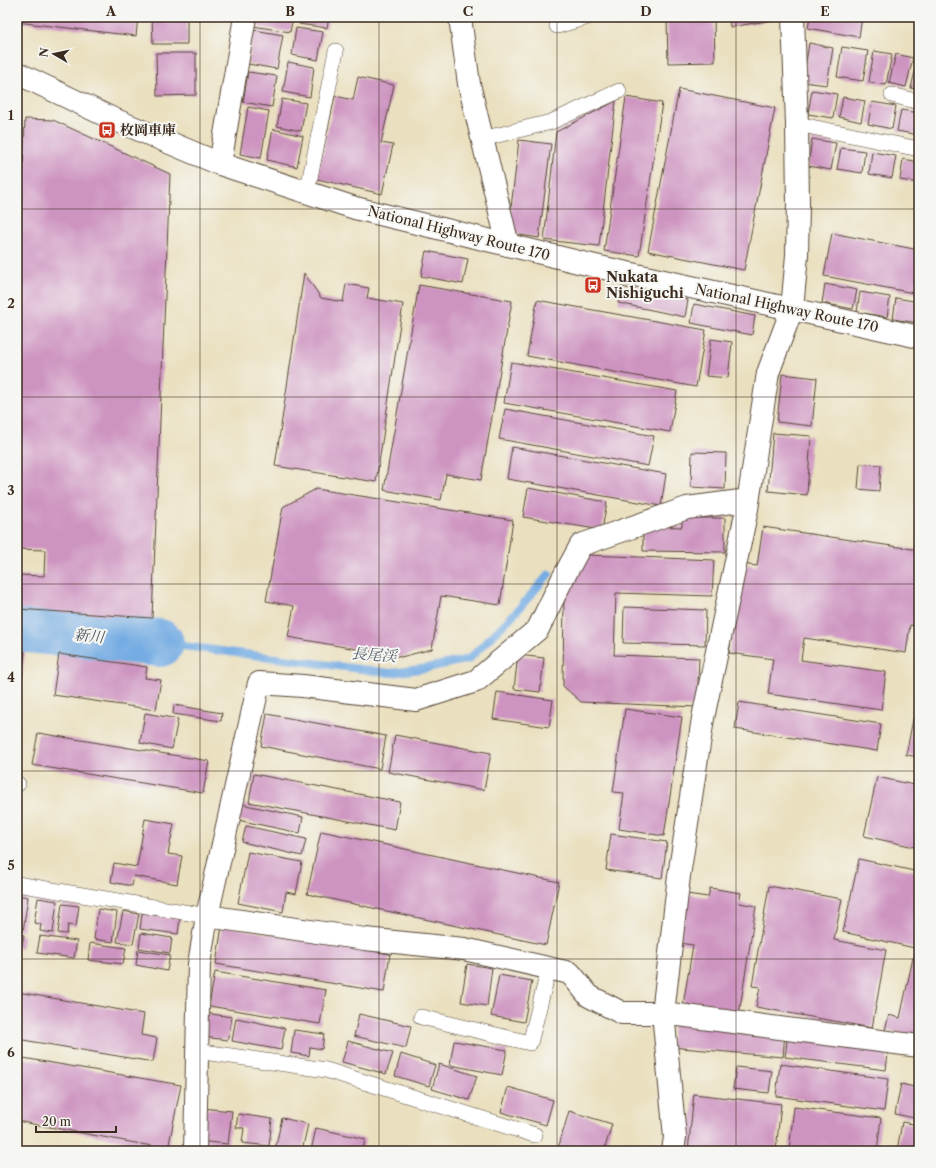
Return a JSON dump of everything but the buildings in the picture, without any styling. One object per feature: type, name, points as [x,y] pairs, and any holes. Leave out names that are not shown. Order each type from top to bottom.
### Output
[{"type":"main road","points":[[220,164],[245,17]]},
{"type":"main road","points":[[460,17],[469,84],[508,245]]},
{"type":"main road","points":[[673,1151],[674,1137],[663,1013],[678,876],[703,718],[748,500],[768,373],[792,309],[797,255],[797,124],[793,17]]},
{"type":"main road","name":"National Highway Route 170","points":[[17,73],[112,118],[220,164],[355,208],[595,266],[919,338]]},
{"type":"main road","points":[[194,1151],[199,964],[207,916],[259,683],[303,686],[416,700],[476,681],[538,629],[581,544],[687,508],[748,500]]},
{"type":"main road","points":[[207,916],[366,940],[464,949],[549,968],[570,973],[589,996],[622,1013],[663,1013],[919,1046]]},
{"type":"lane","points":[[557,26],[588,17]]},
{"type":"lane","points":[[307,192],[336,51]]},
{"type":"lane","points":[[482,139],[551,122],[619,91]]},
{"type":"lane","points":[[892,95],[919,102]]},
{"type":"lane","points":[[797,124],[919,148]]},
{"type":"lane","points":[[17,884],[207,916]]},
{"type":"lane","points":[[421,1017],[530,1043],[549,968]]},
{"type":"lane","points":[[197,1051],[326,1070],[535,1135]]},
{"type":"waterway","name":"長尾渓","points":[[160,643],[391,673],[427,668],[469,659],[516,612],[549,574]]},
{"type":"waterway","name":"新川","points":[[17,628],[160,643]]},
{"type":"place","name":"枚岡車庫","points":[[107,130]]},
{"type":"place","name":"Nukata Nishiguchi","points":[[593,285]]}]
